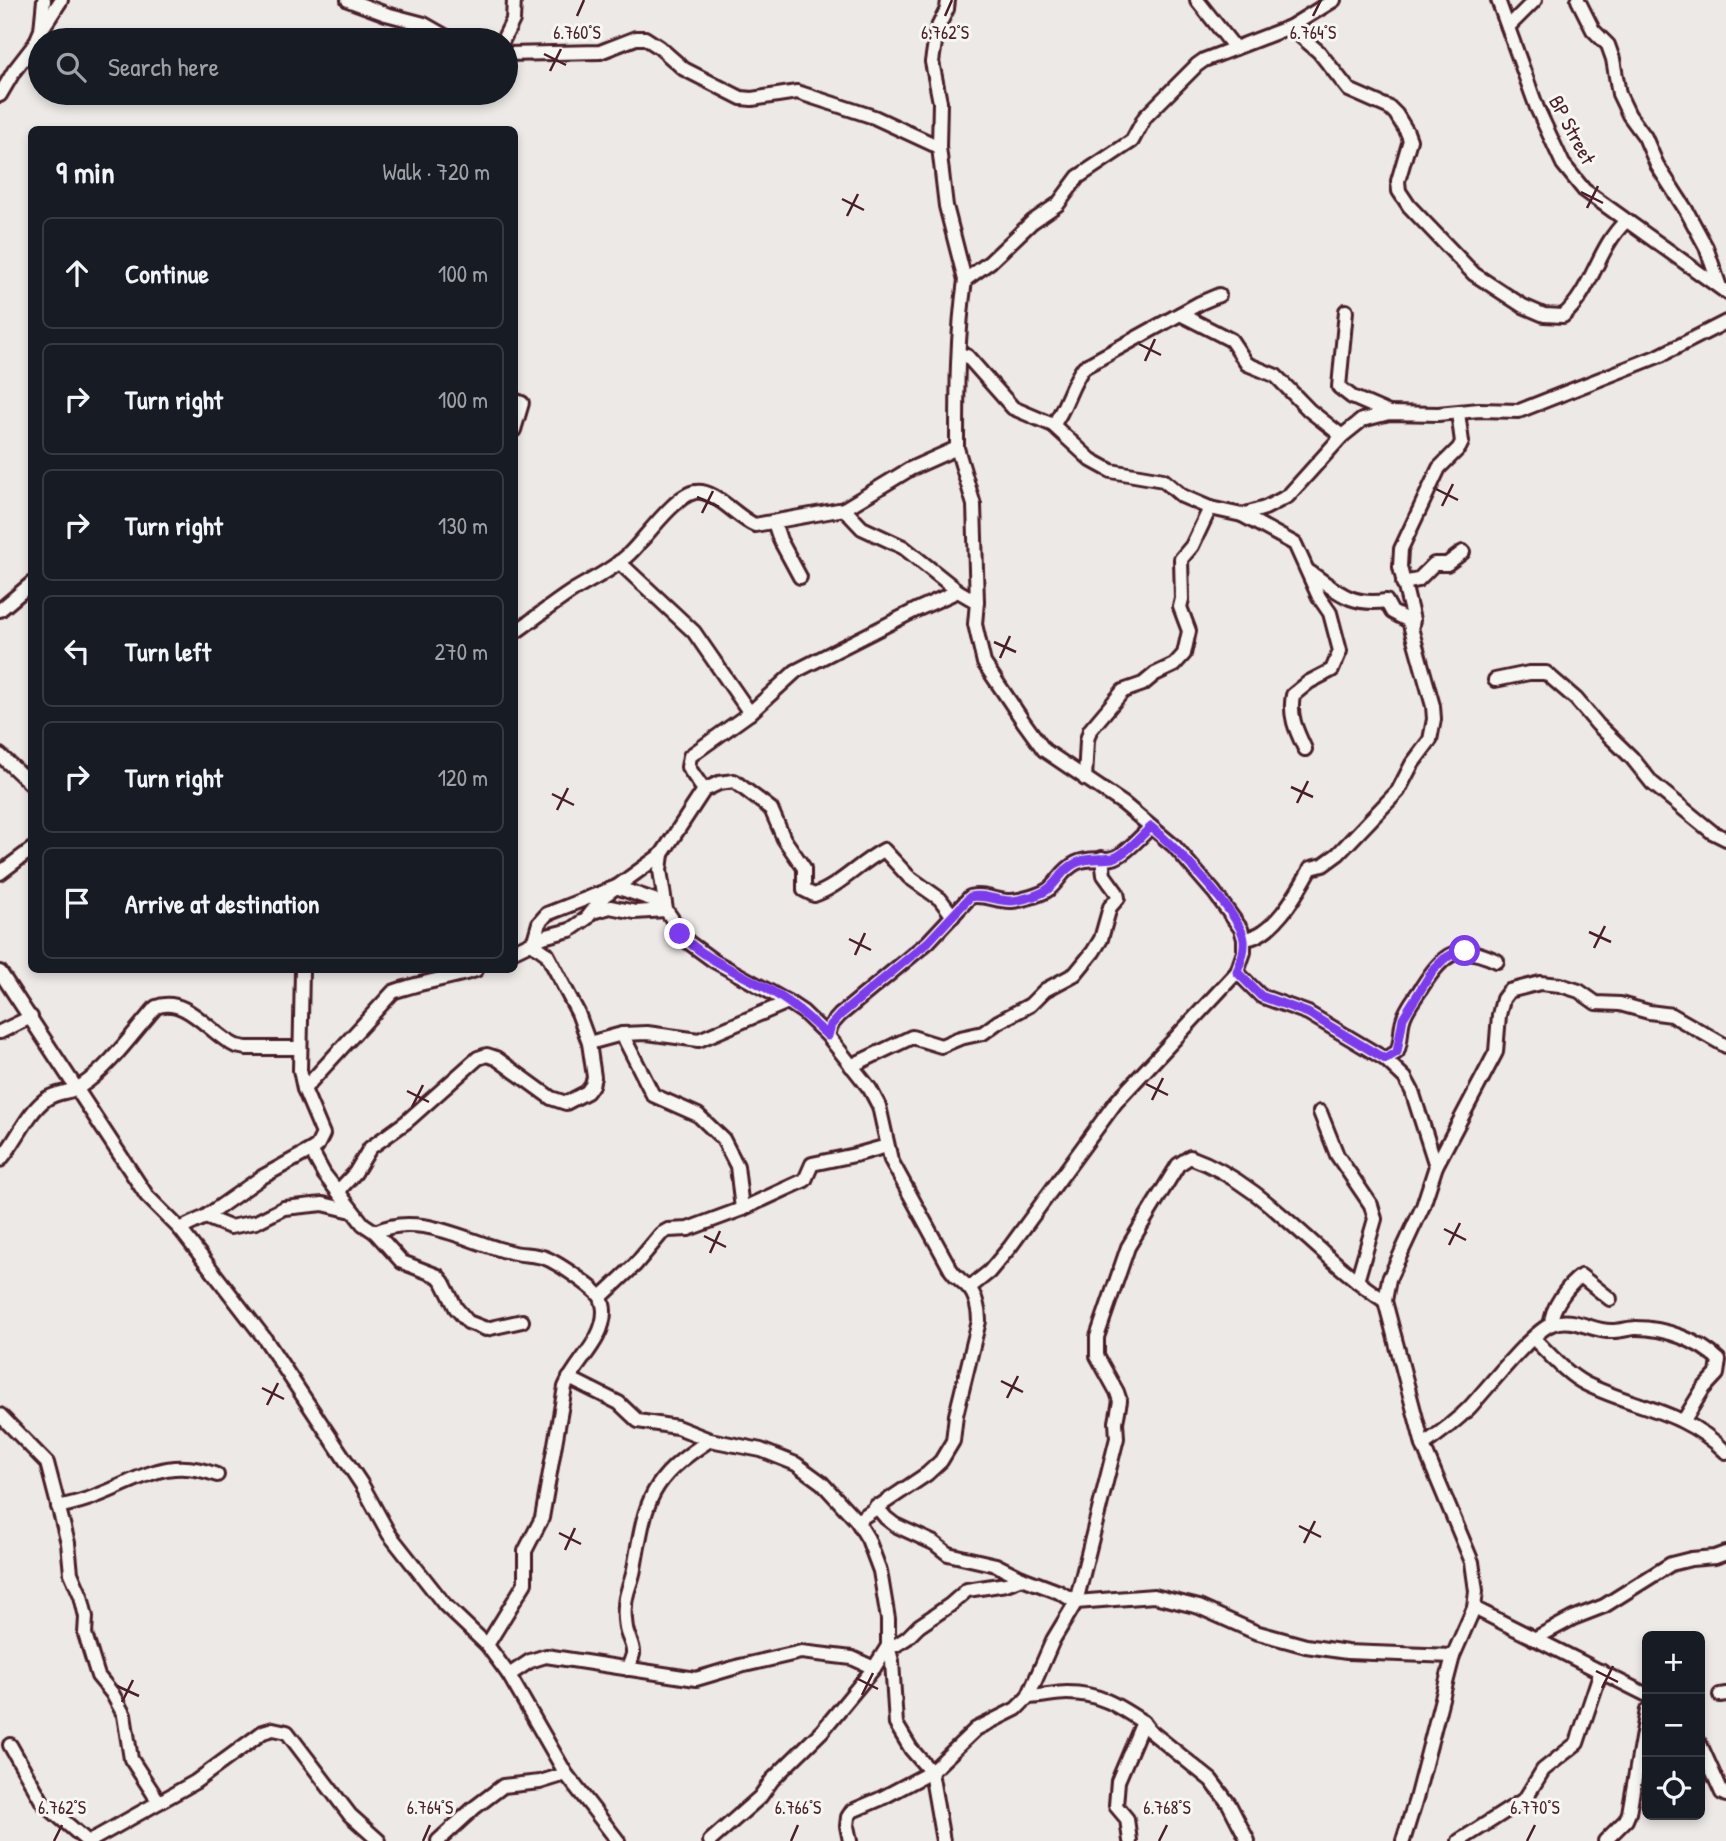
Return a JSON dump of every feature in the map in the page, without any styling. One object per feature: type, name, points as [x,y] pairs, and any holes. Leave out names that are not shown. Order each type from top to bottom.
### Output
[{"type":"street","points":[[41,28],[44,0]]},
{"type":"street","points":[[42,28],[61,0]]},
{"type":"street","points":[[348,0],[431,28]]},
{"type":"street","points":[[509,28],[513,20],[514,0]]},
{"type":"street","points":[[948,0],[937,29],[932,62],[940,102],[939,147],[946,206],[965,280],[960,315],[957,448],[974,505],[977,601],[975,624],[984,663],[1044,750],[1124,804],[1174,846],[1214,892],[1241,929],[1244,939],[1244,952],[1237,972],[1116,1102],[1010,1247],[989,1272],[969,1287]]},
{"type":"street","points":[[1197,0],[1235,48]]},
{"type":"street","points":[[965,280],[990,262],[1032,222],[1058,204],[1077,177],[1132,141],[1145,117],[1197,65],[1290,27],[1334,0]]},
{"type":"street","name":"BP Street","points":[[1499,0],[1537,108],[1563,164],[1584,190],[1723,289]]},
{"type":"street","points":[[1508,27],[1535,0]]},
{"type":"street","points":[[1578,0],[1593,30],[1608,45],[1619,94],[1706,247],[1723,289]]},
{"type":"street","points":[[1290,27],[1319,52],[1349,90],[1390,108],[1396,114],[1408,132],[1409,140],[1398,181],[1399,191],[1409,206],[1474,274],[1523,306],[1544,316],[1563,316],[1577,304],[1614,232],[1626,222]]},
{"type":"street","points":[[518,54],[600,52],[636,38],[645,38],[684,69],[741,98],[752,99],[797,92],[874,117],[939,147]]},
{"type":"street","points":[[0,95],[28,54]]},
{"type":"street","points":[[1052,425],[1062,413],[1076,376],[1084,367],[1219,295]]},
{"type":"street","points":[[1346,311],[1339,387],[1352,397],[1389,413]]},
{"type":"street","points":[[1180,314],[1231,340],[1247,364],[1276,376],[1309,410],[1342,436]]},
{"type":"street","points":[[1242,515],[1265,508],[1288,496],[1342,436],[1362,420],[1389,413],[1519,411],[1661,355],[1726,322]]},
{"type":"street","points":[[959,354],[967,356],[1013,408],[1052,425],[1091,460],[1111,471],[1163,480],[1182,496],[1210,508],[1242,515],[1295,544],[1318,597],[1330,613],[1340,651],[1332,670],[1293,695],[1290,709],[1292,720],[1305,749]]},
{"type":"street","points":[[518,402],[522,403],[518,419]]},
{"type":"street","points":[[1244,939],[1262,933],[1293,899],[1311,868],[1323,865],[1338,854],[1376,815],[1398,791],[1412,764],[1430,740],[1434,719],[1433,706],[1403,583],[1401,550],[1439,468],[1460,448],[1462,442],[1458,413]]},
{"type":"street","points":[[518,631],[568,594],[629,555],[655,524],[683,498],[694,492],[713,496],[755,525],[774,522],[844,509],[910,469],[957,448]]},
{"type":"street","points":[[1086,779],[1087,740],[1090,730],[1123,691],[1143,684],[1155,674],[1174,666],[1184,654],[1189,631],[1180,607],[1181,559],[1192,546],[1210,508]]},
{"type":"street","points":[[844,509],[862,528],[903,547],[958,591],[977,601]]},
{"type":"street","points":[[774,522],[780,540],[800,577]]},
{"type":"street","points":[[1403,583],[1418,580],[1434,564],[1447,564],[1463,552]]},
{"type":"street","points":[[619,562],[694,632],[750,713]]},
{"type":"street","points":[[1308,572],[1346,598],[1370,603],[1386,601],[1392,612],[1412,625]]},
{"type":"street","points":[[0,610],[28,586]]},
{"type":"street","points":[[704,790],[688,767],[690,756],[750,713],[796,671],[958,591]]},
{"type":"street","points":[[1494,680],[1529,673],[1546,673],[1576,699],[1652,783],[1712,832],[1726,839]]},
{"type":"street","points":[[0,755],[28,781]]},
{"type":"street","points":[[518,950],[543,937],[570,930],[592,912],[604,896],[662,854],[704,790],[719,783],[734,781],[771,809],[785,839],[804,868],[804,890],[814,895],[826,891],[866,860],[884,850],[909,877],[940,900],[953,916]]},
{"type":"street","points":[[828,1036],[831,1025],[840,1015],[928,942],[970,897],[976,895],[997,901],[1014,901],[1048,890],[1060,874],[1075,863],[1121,855],[1151,827]]},
{"type":"street","points":[[0,873],[28,852]]},
{"type":"street","points":[[662,854],[660,870],[666,910]]},
{"type":"street","points":[[851,1066],[912,1037],[941,1046],[960,1038],[984,1033],[998,1022],[1030,1005],[1045,990],[1075,974],[1097,946],[1110,907],[1118,898],[1104,875],[1102,858]]},
{"type":"street","points":[[533,944],[539,923],[547,914],[617,887],[654,900],[666,910],[688,942],[714,961],[803,1012],[828,1036],[870,1089],[879,1106],[891,1160],[951,1270],[958,1281],[969,1287],[979,1309],[979,1321],[956,1415],[953,1441],[941,1461],[927,1474],[857,1521]]},
{"type":"street","points":[[592,912],[610,907],[635,912],[666,910]]},
{"type":"street","points":[[340,1194],[341,1188],[355,1173],[370,1147],[406,1122],[478,1058],[486,1055],[496,1058],[551,1098],[566,1102],[587,1092],[594,1077],[589,1042],[578,1013],[547,954],[533,944]]},
{"type":"street","points":[[1385,1059],[1397,1052],[1403,1018],[1433,970],[1444,959],[1456,952],[1476,951],[1497,961]]},
{"type":"street","points":[[0,972],[147,1196],[180,1229],[265,1339],[362,1485],[389,1534],[446,1605],[488,1645],[509,1675],[566,1774],[618,1841]]},
{"type":"street","points":[[1237,972],[1261,996],[1308,1013],[1385,1059],[1405,1078],[1412,1091],[1436,1166]]},
{"type":"street","points":[[180,1229],[205,1217],[262,1177],[312,1150],[324,1133],[304,1089],[300,1070],[302,973]]},
{"type":"street","points":[[304,1089],[393,992],[466,973]]},
{"type":"street","points":[[1403,1841],[1453,1656],[1474,1608],[1476,1591],[1472,1562],[1423,1445],[1385,1301],[1389,1279],[1423,1206],[1436,1166],[1496,1052],[1499,1015],[1503,999],[1509,991],[1540,983],[1560,985],[1579,991],[1596,1003],[1620,1004],[1672,1015],[1726,1046]]},
{"type":"street","points":[[589,1042],[622,1034],[647,1033],[699,1040],[788,1002]]},
{"type":"street","points":[[0,1160],[45,1100],[60,1091],[77,1089],[102,1068],[156,1007],[164,1004],[176,1005],[236,1046],[299,1048]]},
{"type":"street","points":[[0,1032],[31,1017]]},
{"type":"street","points":[[622,1034],[653,1096],[698,1115],[723,1139],[737,1166],[742,1209]]},
{"type":"street","points":[[1320,1112],[1337,1155],[1371,1205],[1375,1219],[1357,1281]]},
{"type":"street","points":[[601,1297],[635,1265],[661,1234],[668,1230],[688,1229],[805,1181],[812,1164],[887,1146]]},
{"type":"street","points":[[312,1150],[324,1174],[363,1224],[402,1262],[438,1276],[456,1308],[468,1322],[486,1329],[522,1321]]},
{"type":"street","points":[[850,1841],[847,1826],[852,1811],[931,1772],[976,1729],[1016,1709],[1028,1697],[1053,1640],[1076,1602],[1117,1438],[1116,1422],[1120,1401],[1097,1356],[1097,1337],[1128,1247],[1178,1165],[1190,1157],[1208,1163],[1255,1195],[1357,1281],[1385,1301]]},
{"type":"street","points":[[205,1217],[230,1227],[256,1222],[284,1208],[323,1204],[352,1211]]},
{"type":"street","points":[[374,1232],[399,1225],[433,1227],[511,1253],[543,1257],[563,1267],[601,1297],[604,1311],[600,1334],[565,1387],[542,1518],[525,1551],[525,1583],[488,1645]]},
{"type":"street","points":[[1551,1324],[1555,1309],[1573,1281],[1581,1276],[1609,1298]]},
{"type":"street","points":[[1423,1445],[1468,1409],[1533,1338],[1551,1324],[1569,1321],[1611,1332],[1635,1328],[1666,1332],[1706,1348],[1722,1358],[1717,1374],[1703,1389],[1684,1420]]},
{"type":"street","points":[[1533,1338],[1584,1383],[1684,1420],[1726,1452]]},
{"type":"street","points":[[569,1378],[619,1402],[638,1421],[677,1427],[710,1440],[761,1450],[796,1464],[822,1483],[857,1521],[868,1539],[880,1571],[888,1619],[888,1646],[892,1661],[897,1724],[911,1749],[931,1772],[943,1841]]},
{"type":"street","points":[[0,1415],[47,1463],[68,1543],[71,1573],[86,1617],[85,1634],[98,1676],[112,1693],[124,1716],[131,1759],[159,1802]]},
{"type":"street","points":[[628,1669],[634,1651],[626,1628],[624,1605],[633,1574],[641,1522],[656,1487],[666,1474],[681,1459],[710,1440]]},
{"type":"street","points":[[58,1507],[96,1496],[156,1469],[199,1468],[217,1475]]},
{"type":"street","points":[[876,1506],[895,1525],[934,1543],[948,1554],[996,1564],[1076,1602],[1154,1596],[1199,1607],[1255,1632],[1306,1646],[1347,1651],[1453,1656]]},
{"type":"street","points":[[1534,1639],[1573,1618],[1604,1606],[1671,1564],[1726,1553]]},
{"type":"street","points":[[888,1646],[896,1645],[907,1638],[967,1590],[1006,1584],[1022,1578]]},
{"type":"street","points":[[1474,1608],[1645,1694]]},
{"type":"street","points":[[710,1841],[760,1797],[772,1780],[822,1731],[874,1668],[888,1646]]},
{"type":"street","points":[[509,1675],[530,1661],[546,1656],[696,1679],[800,1652],[852,1658],[874,1668]]},
{"type":"street","points":[[1459,1841],[1525,1799],[1544,1770],[1577,1743],[1601,1671]]},
{"type":"street","points":[[1028,1697],[1066,1693],[1096,1696],[1112,1701],[1143,1722],[1149,1730],[1212,1780],[1229,1804],[1248,1841]]},
{"type":"street","points":[[1130,1841],[1127,1819],[1116,1806],[1118,1781],[1143,1722]]},
{"type":"street","points":[[10,1745],[43,1803],[88,1841],[194,1782],[263,1732],[273,1729],[288,1732],[350,1815],[379,1841]]},
{"type":"street","points":[[1605,1841],[1626,1820],[1629,1813],[1642,1739]]},
{"type":"street","points":[[1705,1755],[1722,1793],[1726,1795]]},
{"type":"street","points":[[438,1841],[503,1786],[540,1782],[566,1774]]},
{"type":"route","points":[[680,934],[714,961],[770,990],[803,1012],[828,1036],[831,1025],[840,1015],[928,942],[970,897],[976,895],[997,901],[1014,901],[1048,890],[1060,874],[1075,863],[1121,855],[1151,827],[1174,846],[1214,892],[1241,929],[1244,952],[1237,972],[1251,988],[1261,996],[1308,1013],[1385,1059],[1397,1052],[1403,1018],[1433,970],[1444,959],[1456,952],[1465,951]]}]
